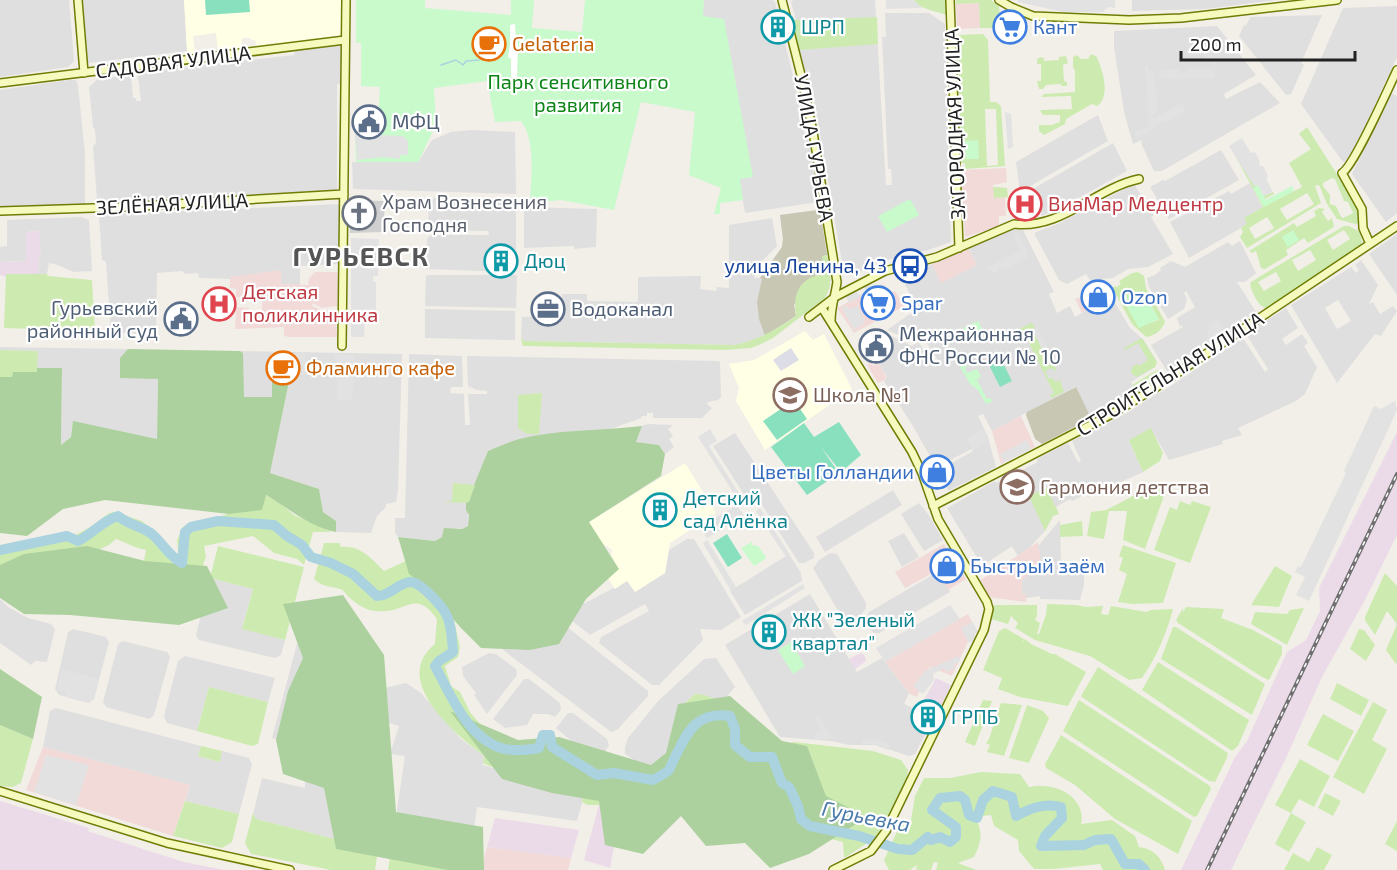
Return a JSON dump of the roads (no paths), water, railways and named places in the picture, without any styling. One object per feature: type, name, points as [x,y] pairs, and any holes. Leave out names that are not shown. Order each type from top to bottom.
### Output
[{"type":"street","points":[[78,0],[84,73]]},
{"type":"street","points":[[342,346],[346,0]]},
{"type":"street","name":"УЛИЦА ГУРЬЕВА","points":[[782,0],[813,132],[837,282],[831,308],[831,321]]},
{"type":"street","name":"ЗАГОРОДНАЯ УЛИЦА","points":[[950,0],[959,248]]},
{"type":"street","points":[[999,0],[1033,16],[1129,20],[1180,18],[1337,0]]},
{"type":"street","name":"САДОВАЯ УЛИЦА","points":[[0,83],[345,40]]},
{"type":"street","points":[[1370,244],[1363,228],[1362,209],[1342,173],[1347,170],[1397,70]]},
{"type":"street","points":[[831,321],[822,316],[808,317],[835,297],[885,271],[937,257],[1014,225],[1025,226],[1049,221],[1124,182],[1139,178]]},
{"type":"street","name":"ЗЕЛЁНАЯ УЛИЦА","points":[[0,211],[124,207],[344,194]]},
{"type":"street","name":"СТРОИТЕЛЬНАЯ УЛИЦА","points":[[933,506],[1112,414],[1266,315],[1397,226]]},
{"type":"street","points":[[822,308],[912,452],[939,521],[983,593],[989,609],[984,630],[886,831],[871,851],[833,870]]},
{"type":"street","points":[[0,791],[168,843],[290,870]]},
{"type":"waterway","points":[[441,65],[456,60],[463,65],[466,61],[479,60]]},
{"type":"waterway","name":"Гурьевка","points":[[0,550],[67,536],[78,541],[118,516],[149,532],[182,563],[185,532],[191,527],[218,521],[274,525],[302,545],[311,557],[331,563],[353,574],[377,596],[410,582],[420,586],[431,596],[445,612],[452,634],[453,652],[435,666],[469,725],[489,743],[501,748],[515,750],[539,748],[543,735],[550,735],[552,747],[597,775],[614,773],[653,780],[669,770],[685,738],[695,725],[710,716],[730,716],[735,729],[735,745],[750,757],[772,757],[782,783],[789,787],[798,806],[801,819],[810,826],[859,836],[898,849],[912,850],[928,837],[931,840],[940,837],[950,842],[956,837],[956,827],[932,810],[940,798],[960,796],[965,800],[969,815],[977,818],[983,800],[993,791],[1012,797],[1016,816],[1038,807],[1061,807],[1062,818],[1045,836],[1041,846],[1084,845],[1095,840],[1111,839],[1125,864],[1139,864],[1145,870]]},
{"type":"railway","points":[[1207,870],[1397,474]]},
{"type":"place","name":"ШРП","points":[[778,27]]},
{"type":"place","name":"Кант","points":[[1010,27]]},
{"type":"place","name":"Gelateria","points":[[489,44]]},
{"type":"place","name":"МФЦ","points":[[369,122]]},
{"type":"place","name":"ВиаМар Медцентр","points":[[1025,204]]},
{"type":"place","name":"Храм Вознесения Господня","points":[[359,213]]},
{"type":"place","name":"Дюц","points":[[501,261]]},
{"type":"place","name":"улица Ленина, 43","points":[[910,266]]},
{"type":"place","name":"Ozon","points":[[1098,297]]},
{"type":"place","name":"Spar","points":[[878,303]]},
{"type":"place","name":"Детская поликлинника","points":[[219,304]]},
{"type":"place","name":"Водоканал","points":[[548,309]]},
{"type":"place","name":"Гурьевский районный суд","points":[[181,319]]},
{"type":"place","name":"Межрайонная ФНС России № 10","points":[[876,346]]},
{"type":"place","name":"Фламинго кафе","points":[[283,368]]},
{"type":"place","name":"Школа №1","points":[[790,395]]},
{"type":"place","name":"Цветы Голландии","points":[[937,472]]},
{"type":"place","name":"Гармония детства","points":[[1017,487]]},
{"type":"place","name":"Детский сад Алёнка","points":[[660,510]]},
{"type":"place","name":"Быстрый заём","points":[[947,566]]},
{"type":"place","name":"ЖК \"Зеленый квартал\"","points":[[769,632]]},
{"type":"place","name":"ГРПБ","points":[[928,717]]},
{"type":"district","name":"ГУРЬЕВСК","points":[[361,257]]},
{"type":"park label","name":"Парк сенситивного развития","points":[[578,94]]}]
